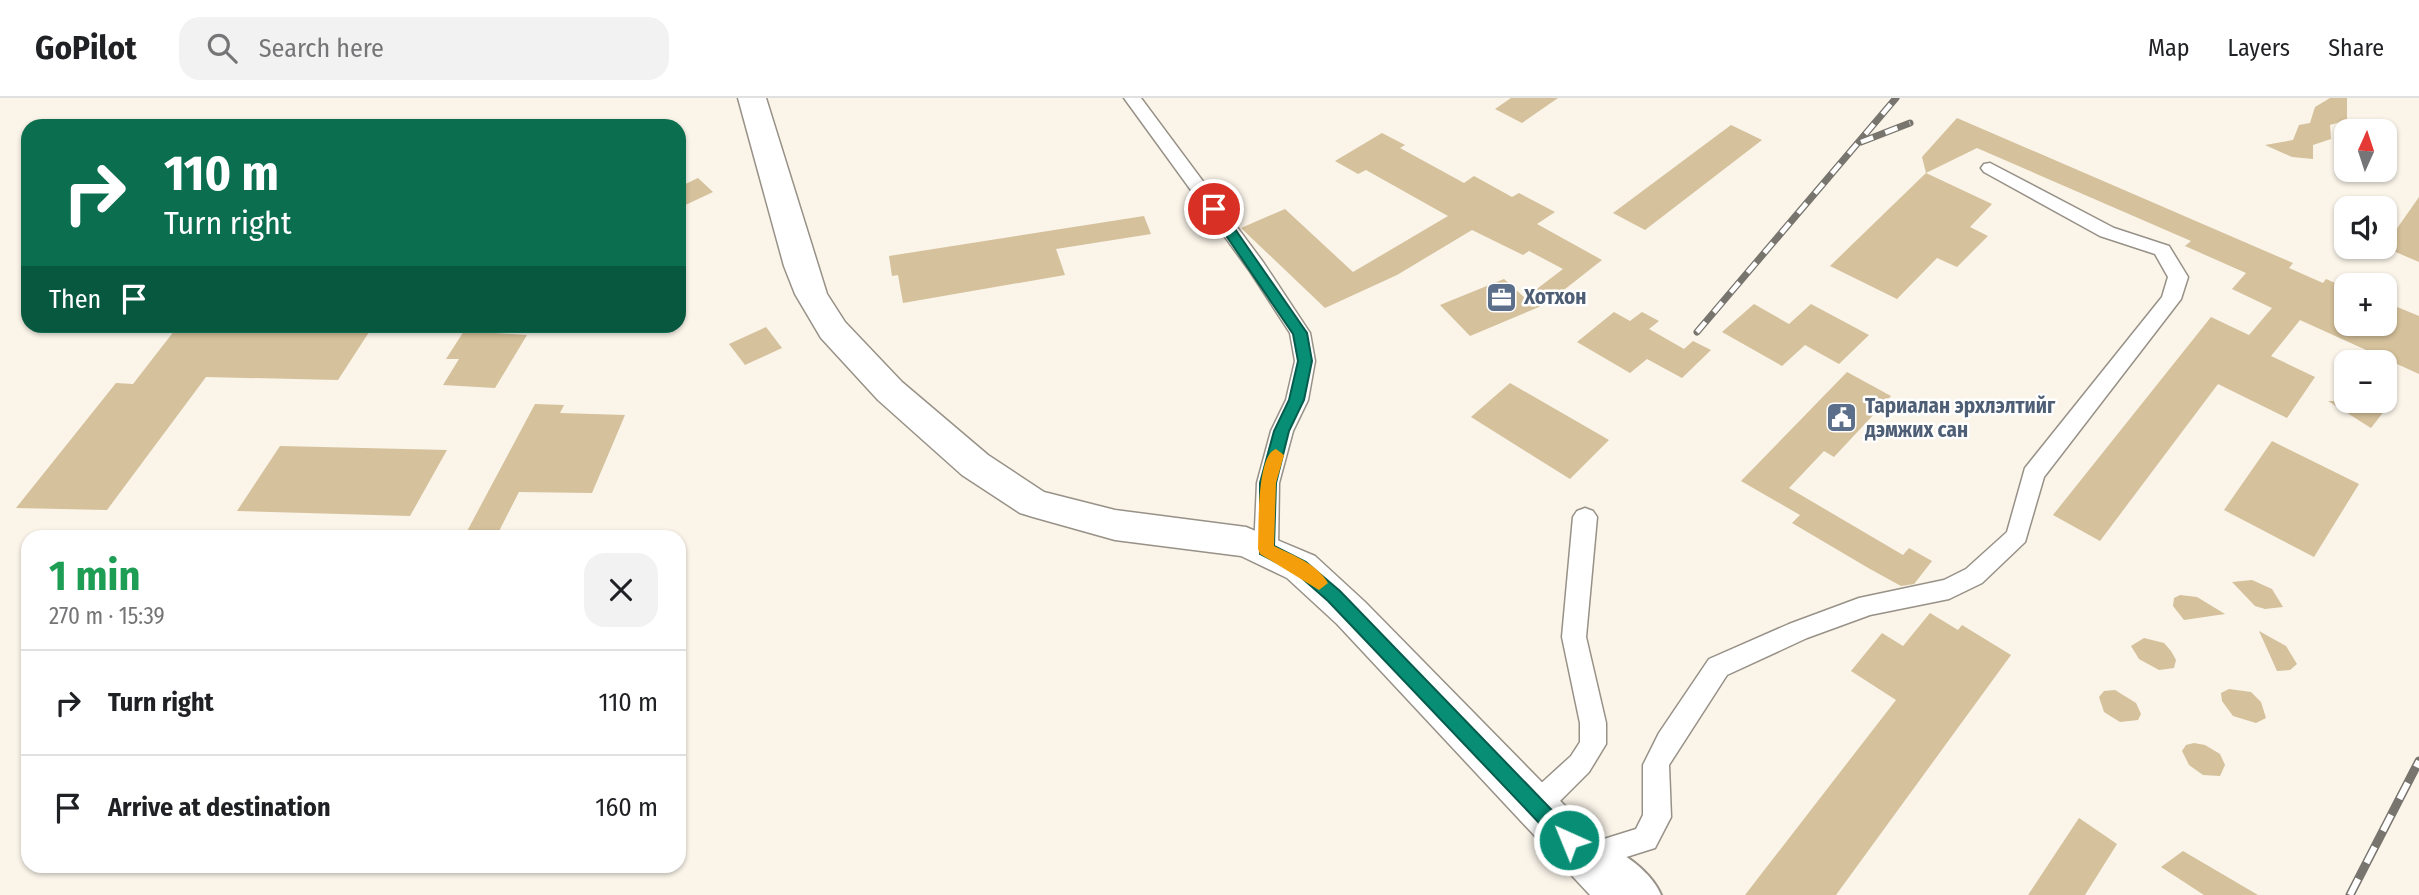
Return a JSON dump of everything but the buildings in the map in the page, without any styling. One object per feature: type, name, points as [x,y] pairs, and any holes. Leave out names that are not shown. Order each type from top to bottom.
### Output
[{"type":"highway","points":[[1585,857],[1612,895]]},
{"type":"highway","points":[[1585,857],[1637,895]]},
{"type":"main road","points":[[752,98],[800,266],[818,309],[869,370],[948,442],[1002,486],[1054,510],[1115,525],[1228,538],[1266,549],[1301,567],[1334,596],[1622,895]]},
{"type":"street","points":[[1132,98],[1256,266],[1300,333],[1305,361],[1297,400],[1282,431],[1268,483],[1266,549]]},
{"type":"street","points":[[1585,857],[1645,839],[1657,817],[1656,765],[1668,741],[1718,667],[1798,631],[1868,605],[1949,589],[1974,576],[2017,536],[2033,474],[2171,299],[2178,277],[2162,250],[2107,233],[1990,168]]},
{"type":"street","points":[[1536,806],[1580,764],[1593,744],[1593,723],[1574,637],[1584,517]]},
{"type":"railway","points":[[1697,332],[1896,98]]},
{"type":"railway","points":[[1861,142],[1910,123]]},
{"type":"railway","points":[[2350,895],[2419,761]]},
{"type":"slow traffic","points":[[1276,455],[1268,483],[1266,549],[1301,567],[1319,583]]},
{"type":"place","name":"Хотхон","points":[[1501,297]]},
{"type":"place","name":"Тариалан эрхлэлтийг дэмжих сан","points":[[1842,418]]},
{"type":"route","points":[[1214,209],[1300,333],[1305,361],[1297,400],[1282,431],[1268,483],[1266,549],[1301,567],[1351,612],[1569,840]]}]
